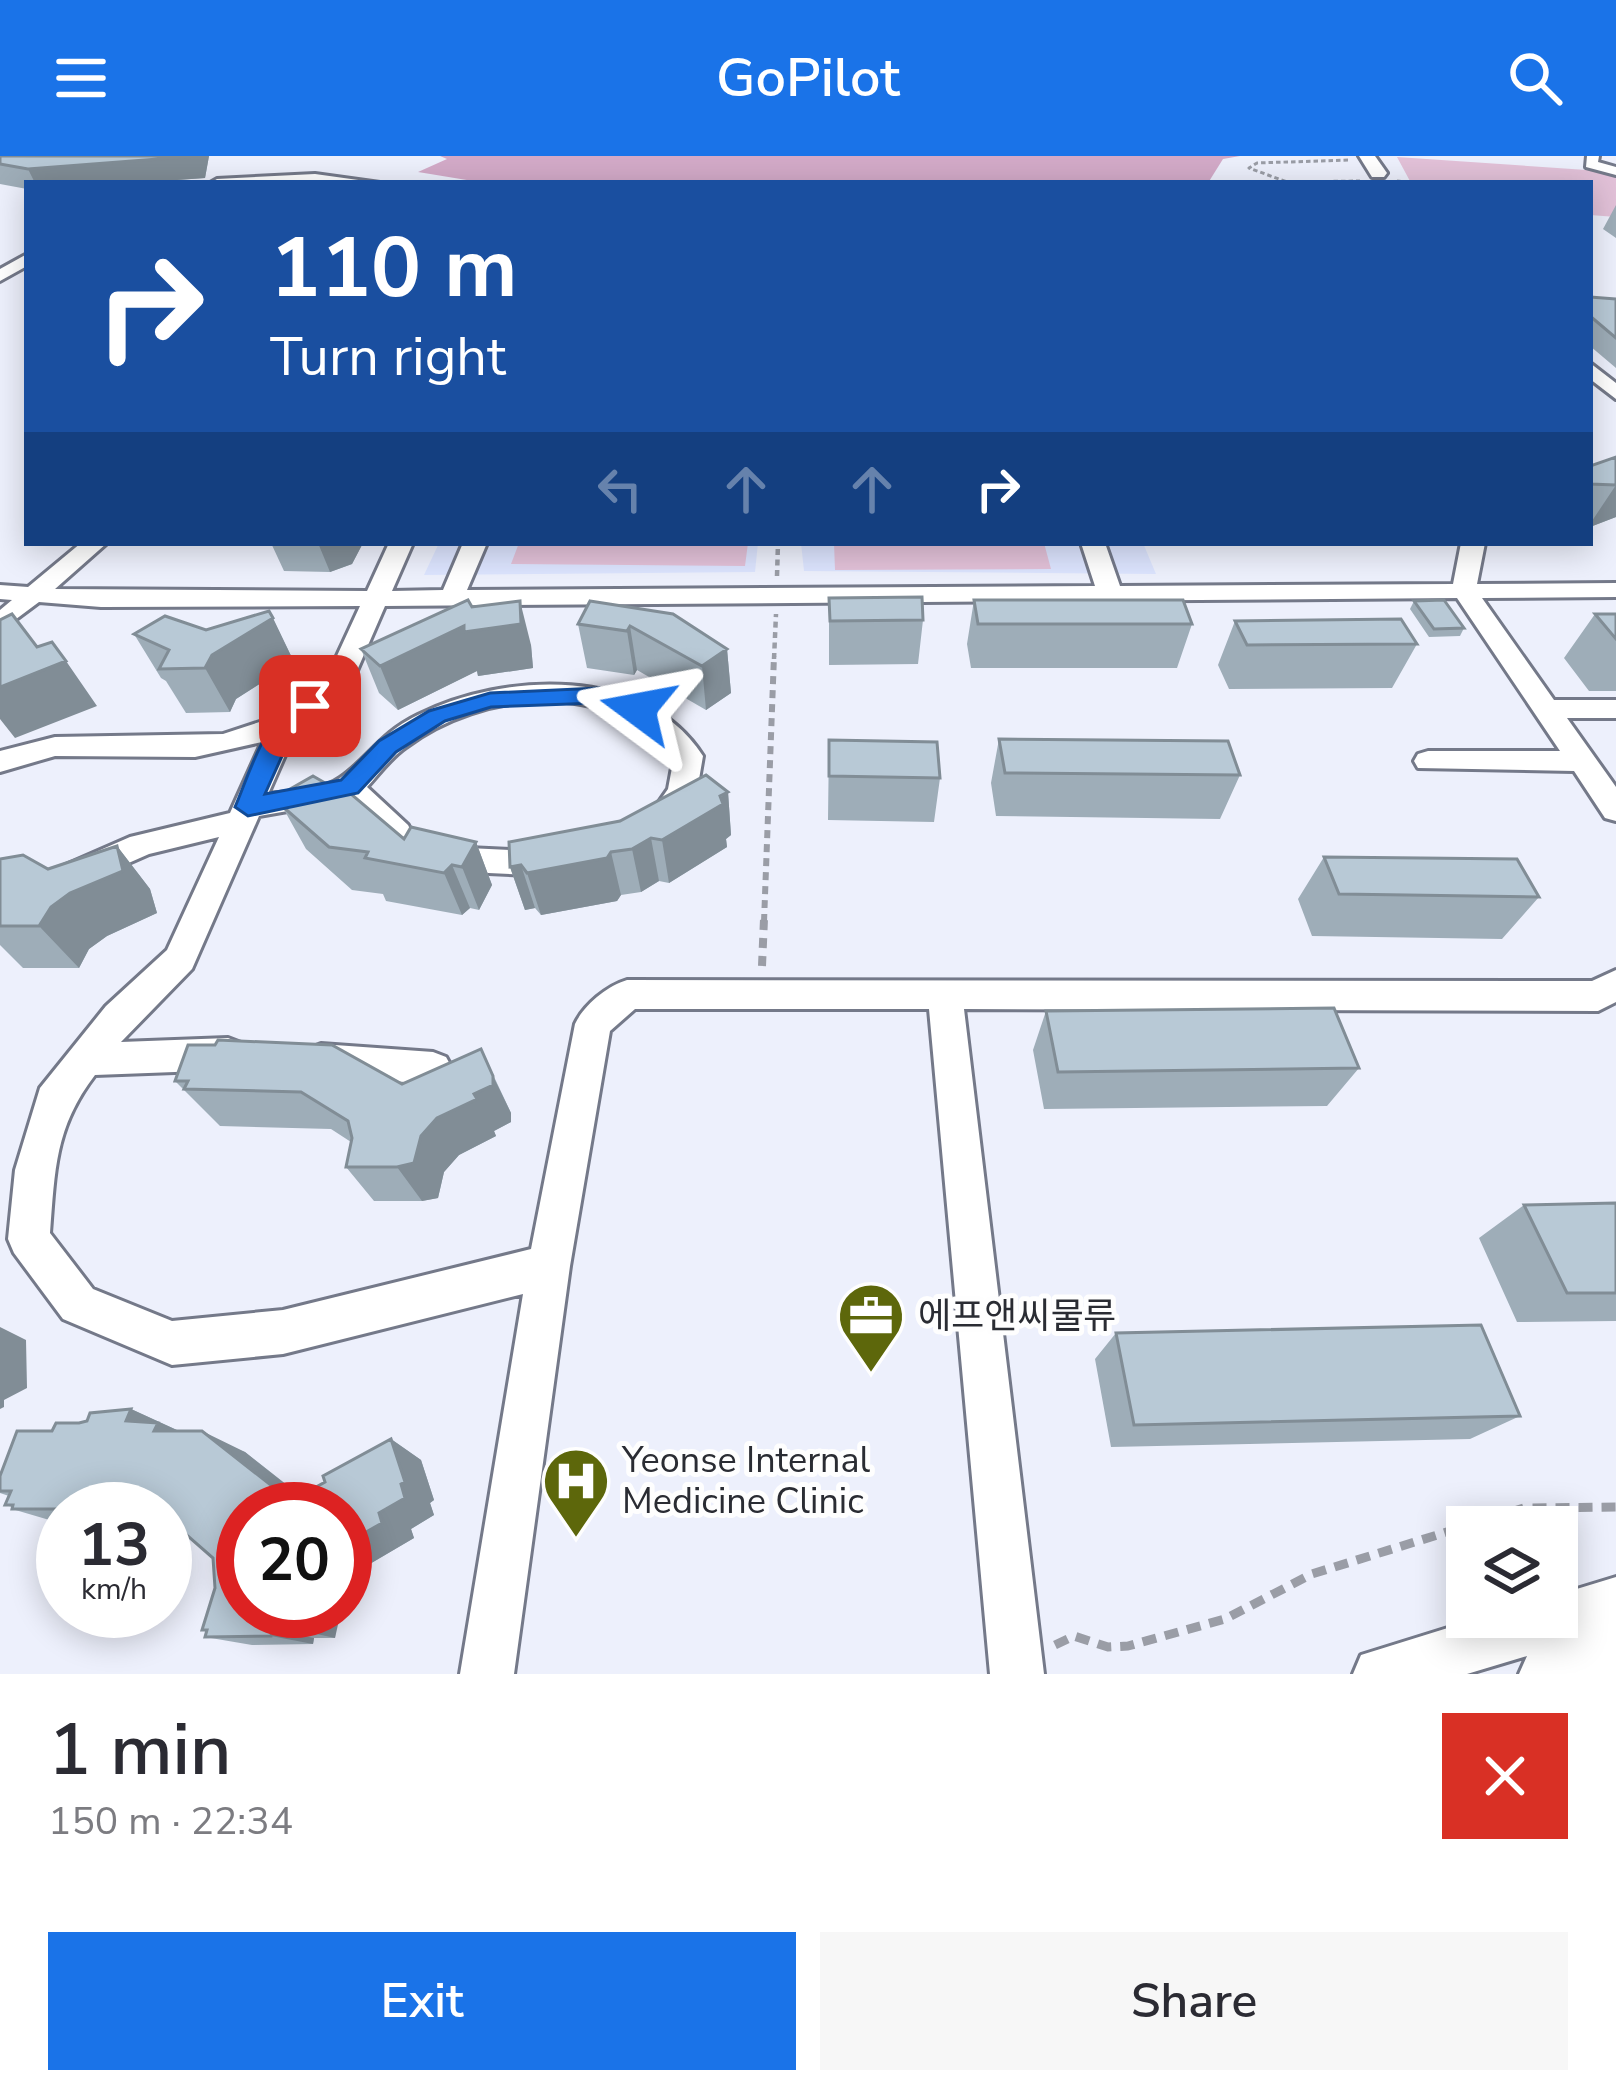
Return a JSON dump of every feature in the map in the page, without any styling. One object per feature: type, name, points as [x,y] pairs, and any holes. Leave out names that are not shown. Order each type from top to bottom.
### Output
[{"type":"street","points":[[1592,156],[1592,164],[1616,172]]},
{"type":"street","points":[[0,281],[24,261]]},
{"type":"street","points":[[1593,372],[1616,392]]},
{"type":"street","points":[[0,622],[92,546]]},
{"type":"street","points":[[0,762],[22,752],[87,742],[151,747],[223,744],[285,723],[335,688],[399,546]]},
{"type":"street","points":[[453,595],[474,546]]},
{"type":"street","points":[[1094,546],[1110,593]]},
{"type":"street","points":[[1471,546],[1464,590],[1616,810]]},
{"type":"street","points":[[0,592],[101,600],[1616,590]]},
{"type":"street","points":[[0,892],[47,887],[141,845],[349,787],[387,746],[437,716],[490,700],[599,696],[638,709],[675,733],[689,756],[682,790],[659,824],[642,834]]},
{"type":"street","points":[[1546,709],[1616,709]]},
{"type":"street","points":[[285,723],[180,959],[119,1017],[53,1100],[15,1242],[78,1304],[172,1343],[283,1332],[549,1266]]},
{"type":"street","points":[[1428,760],[1582,760]]},
{"type":"street","points":[[349,787],[402,838],[466,860],[556,865],[591,858]]},
{"type":"street","points":[[487,1674],[549,1266],[593,1024],[626,994],[1598,996],[1616,984]]},
{"type":"street","points":[[945,994],[1017,1674]]},
{"type":"street","points":[[86,1059],[269,1056],[433,1067]]},
{"type":"street","points":[[1380,1674],[1616,1603]]},
{"type":"street","points":[[1546,1674],[1616,1652]]},
{"type":"path","points":[[1270,180],[1249,168],[1290,161],[1374,170],[1410,180]]},
{"type":"path","points":[[1296,180],[1374,170]]},
{"type":"path","points":[[761,994],[778,546]]},
{"type":"path","points":[[1074,1636],[1108,1647],[1128,1646],[1225,1619],[1312,1574],[1524,1508],[1616,1508]]},
{"type":"shaded area","points":[[440,156],[1240,156],[1223,159],[1210,180],[467,180],[418,172],[447,159]]},
{"type":"shaded area","points":[[1397,157],[1616,172],[1616,217],[1593,215],[1593,180],[1409,180]]},
{"type":"shaded area","points":[[438,546],[758,546],[755,572],[424,575]]},
{"type":"shaded area","points":[[518,546],[748,546],[745,566],[511,564]]},
{"type":"shaded area","points":[[801,546],[1144,546],[1156,574],[804,571]]},
{"type":"shaded area","points":[[834,546],[1045,546],[1051,569],[835,570]]},
{"type":"building","points":[[0,156],[197,156],[28,169],[0,164]]},
{"type":"building","points":[[1593,297],[1616,299],[1616,338],[1593,319]]},
{"type":"building","points":[[1616,457],[1616,485],[1593,484],[1593,465]]},
{"type":"building","points":[[922,597],[923,620],[830,621],[829,598]]},
{"type":"building","points":[[468,600],[472,607],[520,601],[521,624],[464,632],[464,626],[380,666],[361,649]]},
{"type":"building","points":[[974,600],[1183,600],[1192,624],[978,624]]},
{"type":"building","points":[[1444,600],[1464,628],[1434,629],[1414,601]]},
{"type":"building","points":[[590,601],[673,614],[727,649],[702,666],[630,626],[627,631],[578,624]]},
{"type":"building","points":[[269,611],[273,618],[212,655],[205,668],[159,669],[169,650],[134,634],[165,616],[206,630]]},
{"type":"building","points":[[12,614],[37,647],[52,642],[66,661],[0,687],[0,620]]},
{"type":"building","points":[[1595,614],[1616,614],[1616,639]]},
{"type":"building","points":[[1401,619],[1417,644],[1247,645],[1235,621]]},
{"type":"building","points":[[999,739],[1228,741],[1240,775],[1005,773]]},
{"type":"building","points":[[829,740],[937,742],[940,778],[829,776]]},
{"type":"building","points":[[706,775],[728,792],[720,796],[723,804],[662,840],[651,838],[632,849],[611,852],[607,858],[527,873],[521,865],[510,867],[509,842],[620,821]]},
{"type":"building","points":[[313,776],[339,791],[344,788],[404,839],[411,827],[476,842],[462,867],[452,865],[444,873],[365,858],[368,852],[329,847],[282,806],[288,798],[283,793]]},
{"type":"building","points":[[117,846],[123,871],[70,893],[51,907],[39,926],[0,926],[0,859],[23,855],[48,869]]},
{"type":"building","points":[[1324,857],[1517,859],[1539,897],[1339,894]]},
{"type":"building","points":[[1334,1008],[1359,1068],[1058,1072],[1046,1011]]},
{"type":"building","points":[[218,1040],[332,1045],[402,1084],[481,1049],[493,1085],[474,1094],[477,1099],[437,1118],[421,1136],[414,1163],[346,1167],[352,1138],[348,1121],[301,1092],[184,1089],[188,1081],[175,1081],[188,1045],[215,1045]]},
{"type":"building","points":[[1616,1203],[1616,1293],[1567,1293],[1524,1205]]},
{"type":"building","points":[[1481,1325],[1520,1416],[1134,1425],[1116,1333]]},
{"type":"building","points":[[131,1409],[126,1421],[158,1423],[154,1431],[202,1431],[267,1482],[216,1482],[216,1637],[205,1637],[207,1630],[202,1630],[215,1588],[213,1558],[192,1540],[192,1482],[36,1482],[36,1509],[5,1505],[11,1491],[0,1491],[0,1476],[17,1431],[52,1431],[56,1423],[87,1421],[90,1413]]},
{"type":"building","points":[[391,1439],[405,1482],[401,1484],[405,1498],[379,1513],[382,1523],[372,1529],[372,1482],[325,1482],[323,1476]]},
{"type":"place","name":"에프앤씨물류","points":[[871,1375]]},
{"type":"place","name":"Yeonse Internal Medicine Clinic","points":[[576,1540]]},
{"type":"route","points":[[310,706],[285,723],[248,807],[349,787],[387,746],[437,716],[490,700],[599,696],[638,709]]}]
